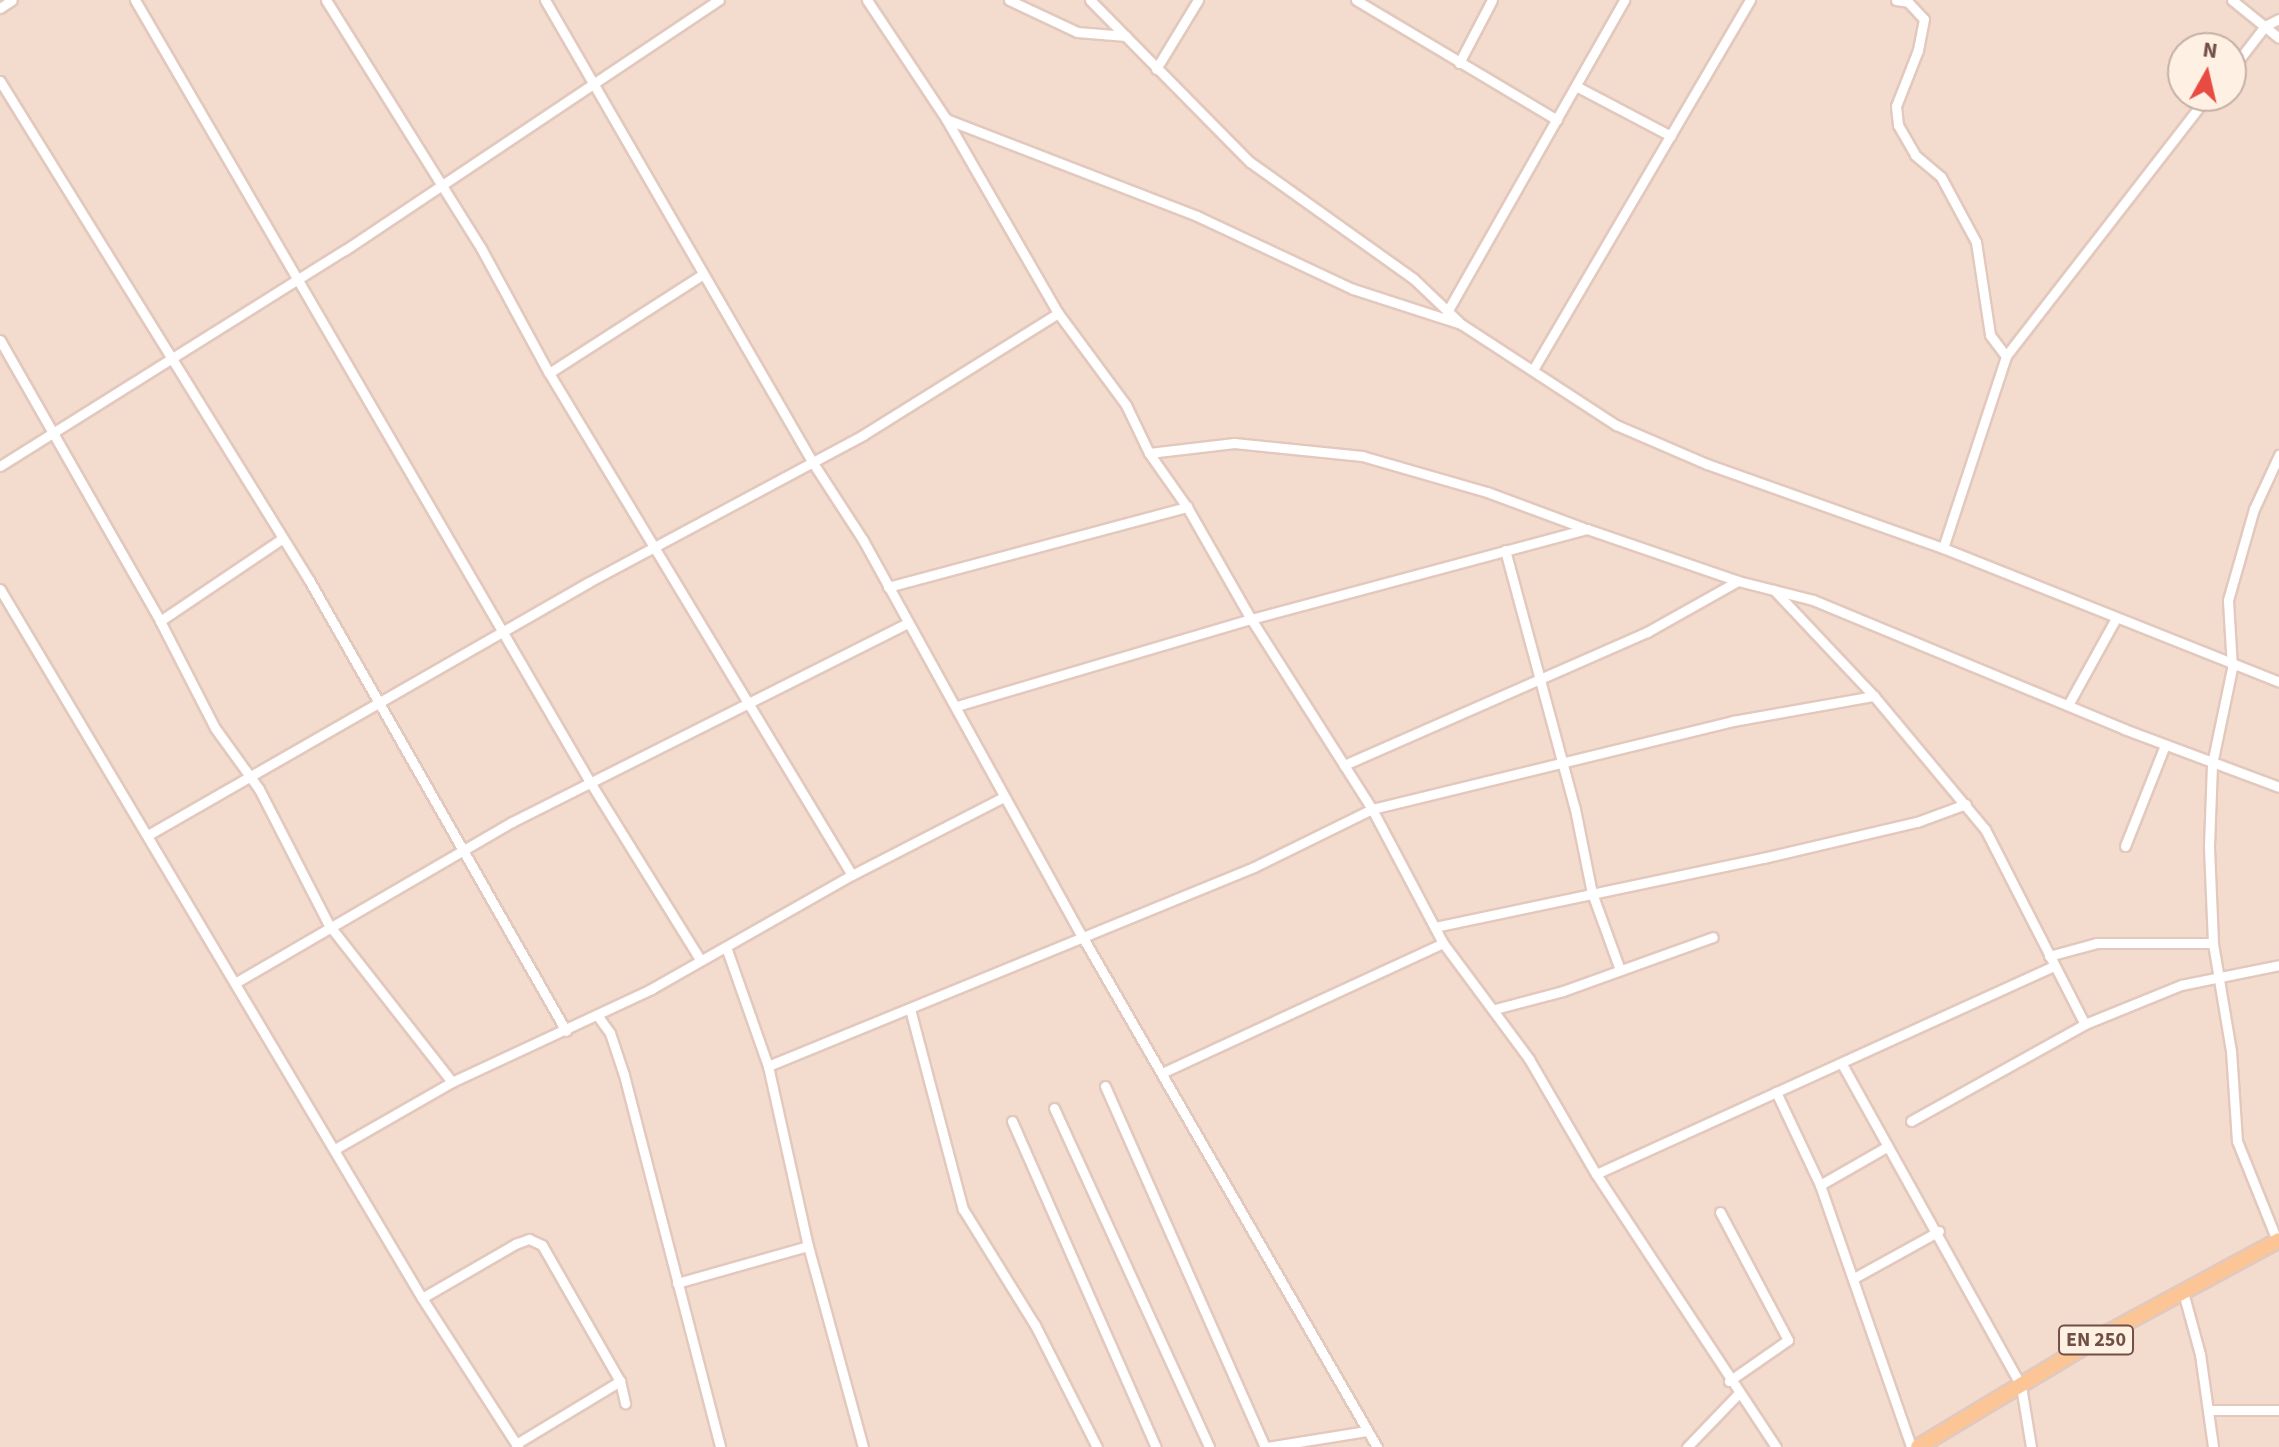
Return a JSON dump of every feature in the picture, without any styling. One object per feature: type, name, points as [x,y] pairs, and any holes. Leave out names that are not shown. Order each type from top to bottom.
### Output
[{"type":"main road","name":"EN 250","points":[[1918,1447],[2183,1292],[2278,1243]]},
{"type":"street","points":[[0,8],[12,0]]},
{"type":"street","points":[[135,0],[590,782],[699,958]]},
{"type":"street","points":[[326,0],[655,545],[745,703],[852,875]]},
{"type":"street","points":[[545,0],[957,706],[1082,936],[1164,1072],[1377,1447]]},
{"type":"street","points":[[0,466],[296,276],[345,250],[439,183],[550,116],[593,81],[719,0]]},
{"type":"street","points":[[867,0],[946,119],[1058,313],[1126,405],[1149,453],[1187,507],[1251,619],[1372,809],[1443,943],[1495,1009],[1737,1395],[1776,1447]]},
{"type":"street","points":[[1009,0],[1077,32],[1127,36]]},
{"type":"street","points":[[1090,0],[1250,162],[1414,279],[1461,324],[1534,368],[1623,429],[1943,548],[2232,668],[2279,682]]},
{"type":"street","points":[[1156,69],[1198,0]]},
{"type":"street","points":[[1356,0],[1557,120]]},
{"type":"street","points":[[1459,63],[1492,0]]},
{"type":"street","points":[[1447,312],[1624,0]]},
{"type":"street","points":[[1534,368],[1750,0]]},
{"type":"street","points":[[1896,0],[1908,2],[1924,19],[1918,50],[1896,106],[1898,125],[1915,155],[1941,177],[1976,242],[1990,335],[2006,356]]},
{"type":"street","points":[[2232,0],[2279,38]]},
{"type":"street","points":[[2247,49],[2265,26],[2279,19]]},
{"type":"street","points":[[0,81],[283,538],[462,853],[487,884],[566,1031]]},
{"type":"street","points":[[1576,86],[1671,136]]},
{"type":"street","points":[[1943,548],[2006,356],[2196,112]]},
{"type":"street","points":[[946,119],[1197,216],[1353,289],[1461,324]]},
{"type":"street","points":[[549,373],[703,274]]},
{"type":"street","points":[[148,835],[248,774],[655,545],[813,463],[930,396],[1058,313]]},
{"type":"street","points":[[0,340],[48,433],[160,621],[215,728],[248,774],[329,925],[452,1082]]},
{"type":"street","points":[[1149,453],[1234,443],[1362,456],[1487,492],[1738,581],[1774,590],[1888,629],[2212,764],[2279,787]]},
{"type":"street","points":[[2278,1243],[2237,1141],[2231,1051],[2213,943],[2212,764],[2232,668],[2228,600],[2254,509],[2279,455]]},
{"type":"street","points":[[888,587],[1187,507]]},
{"type":"street","points":[[957,706],[1251,619],[1587,529]]},
{"type":"street","points":[[160,621],[283,538]]},
{"type":"street","points":[[1505,550],[1541,677],[1592,893],[1620,970]]},
{"type":"street","points":[[1344,765],[1647,632],[1738,581]]},
{"type":"street","points":[[0,589],[422,1298],[517,1446],[620,1381]]},
{"type":"street","points":[[1774,590],[1874,696],[1985,829],[2085,1024]]},
{"type":"street","points":[[2068,705],[2115,620]]},
{"type":"street","points":[[235,983],[329,925],[590,782],[907,623]]},
{"type":"street","points":[[768,1066],[1254,867],[1372,809],[1733,721],[1874,696]]},
{"type":"street","points":[[2125,846],[2165,745]]},
{"type":"street","points":[[335,1149],[452,1082],[597,1015],[699,958],[726,947],[852,875],[1004,797]]},
{"type":"street","points":[[1435,927],[1917,822],[1966,804]]},
{"type":"street","points":[[1495,1009],[1713,937]]},
{"type":"street","points":[[1164,1072],[1443,943]]},
{"type":"street","points":[[2049,956],[2097,943],[2213,943]]},
{"type":"street","points":[[726,947],[768,1066],[808,1246],[863,1447]]},
{"type":"street","points":[[1911,1121],[2085,1024],[2217,975],[2279,965]]},
{"type":"street","points":[[1596,1174],[2054,966]]},
{"type":"street","points":[[910,1009],[963,1209],[1035,1325],[1097,1447]]},
{"type":"street","points":[[597,1015],[610,1033],[624,1075],[720,1447]]},
{"type":"street","points":[[1842,1064],[1939,1231],[2021,1386],[2031,1447]]},
{"type":"street","points":[[1105,1086],[1266,1447],[1367,1431]]},
{"type":"street","points":[[1776,1092],[1820,1185],[1911,1447]]},
{"type":"street","points":[[1054,1108],[1209,1447]]},
{"type":"street","points":[[1012,1121],[1156,1447]]},
{"type":"street","points":[[1820,1185],[1888,1146]]},
{"type":"street","points":[[1720,1212],[1788,1340],[1729,1381]]},
{"type":"street","points":[[1854,1278],[1939,1231]]},
{"type":"street","points":[[422,1298],[529,1239],[542,1245],[620,1381],[625,1403]]},
{"type":"street","points":[[677,1283],[808,1246]]},
{"type":"street","points":[[2183,1292],[2210,1410],[2213,1447]]},
{"type":"street","points":[[1687,1447],[1737,1395]]},
{"type":"street","points":[[2210,1410],[2279,1410]]},
{"type":"shaded area","points":[[0,0],[2279,0],[2279,1447],[0,1447]]}]
